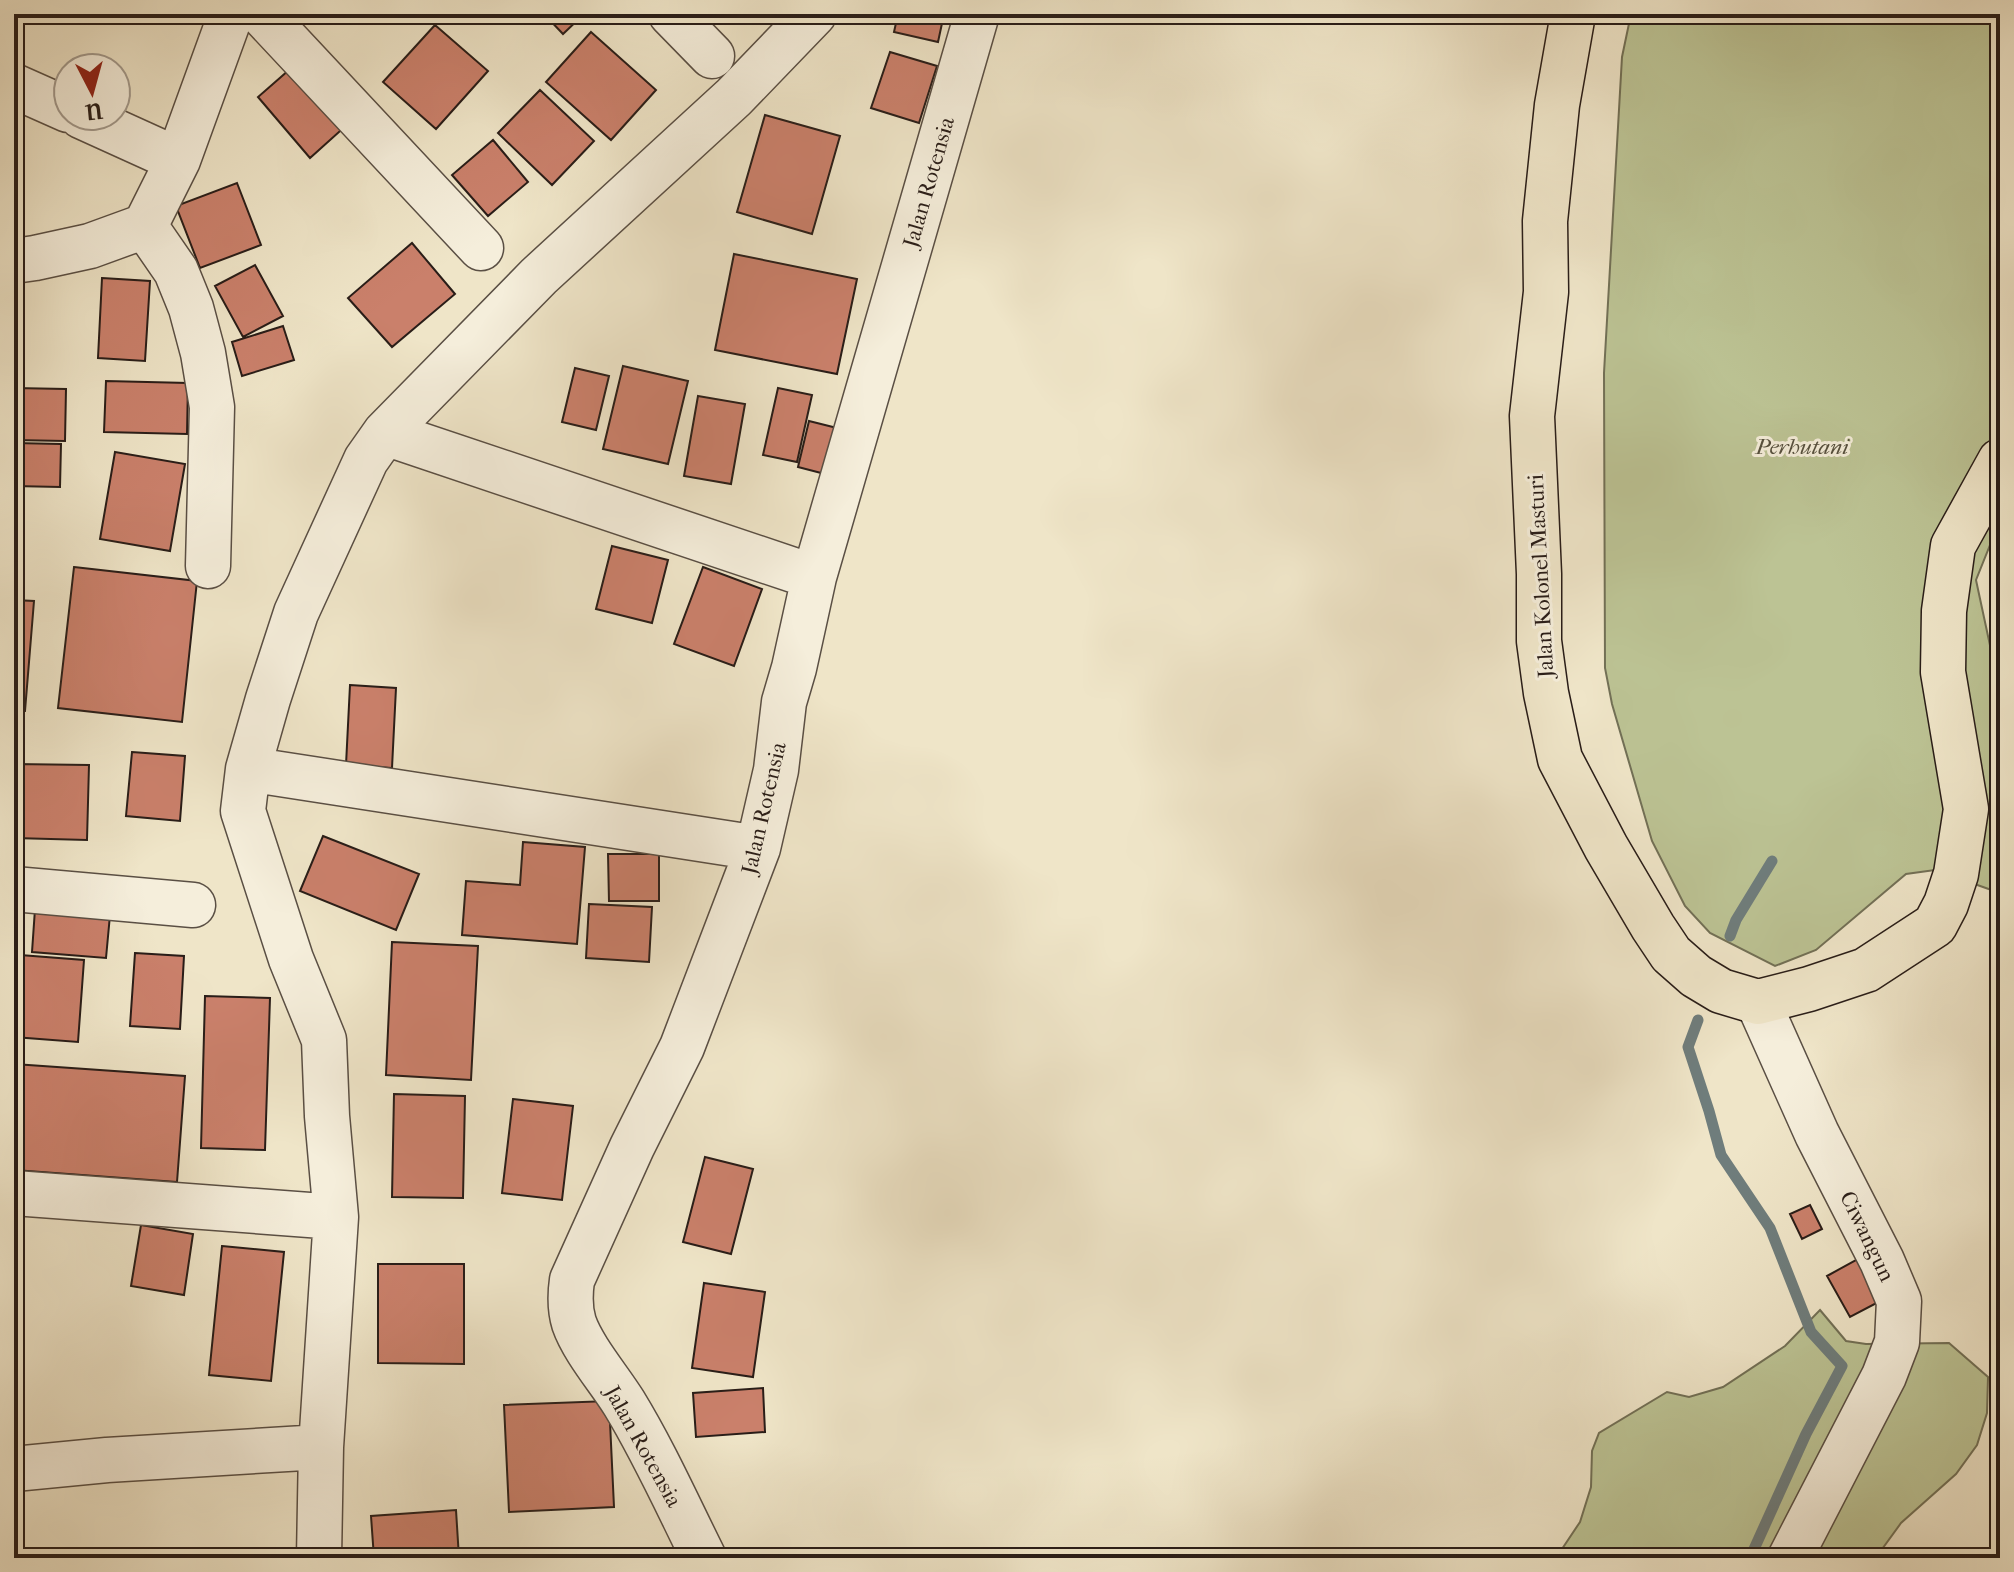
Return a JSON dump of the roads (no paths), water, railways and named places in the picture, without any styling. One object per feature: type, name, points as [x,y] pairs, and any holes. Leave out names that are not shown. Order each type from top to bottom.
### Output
[{"type":"main road","name":"Jalan Kolonel Masturi","points":[[1573,14],[1552,149],[1545,221],[1546,292],[1532,416],[1539,641],[1546,693],[1560,759],[1606,847],[1671,954],[1696,976],[1721,991],[1758,1002]]},
{"type":"main road","points":[[1758,1002],[1866,970],[1935,925],[1946,904],[1956,874],[1966,809],[1943,672],[1944,611],[1953,546],[2000,461]]},
{"type":"street","points":[[14,261],[90,246],[145,226],[178,160],[231,14]]},
{"type":"street","points":[[262,14],[481,248]]},
{"type":"street","points":[[671,14],[712,56]]},
{"type":"street","points":[[319,1558],[321,1447],[336,1217],[324,1040],[291,959],[243,811],[248,769],[268,699],[296,613],[366,460],[385,433],[539,276],[734,97],[814,14]]},
{"type":"street","name":"Jalan Rotensia","points":[[704,1558],[644,1439],[574,1324],[570,1293],[572,1280],[690,1029],[758,848],[776,770],[784,702],[814,577],[977,14]]},
{"type":"street","points":[[14,86],[52,103]]},
{"type":"street","points":[[116,132],[178,160]]},
{"type":"street","points":[[145,226],[176,271],[191,308],[203,353],[212,407],[208,566]]},
{"type":"street","points":[[385,433],[814,577]]},
{"type":"street","points":[[248,769],[758,848]]},
{"type":"street","points":[[14,889],[193,905]]},
{"type":"street","name":"Ciwangun","points":[[1758,1002],[1817,1134],[1899,1301],[1897,1342],[1884,1376],[1790,1558]]},
{"type":"street","points":[[14,1193],[336,1217]]},
{"type":"street","points":[[14,1469],[321,1447]]},
{"type":"waterway","points":[[1730,936],[1736,920],[1772,861]]},
{"type":"waterway","points":[[1698,1020],[1688,1047],[1721,1155],[1770,1228],[1811,1332],[1842,1366],[1806,1434],[1750,1558]]},
{"type":"park label","name":"Perhutani","points":[[1802,446]]}]
